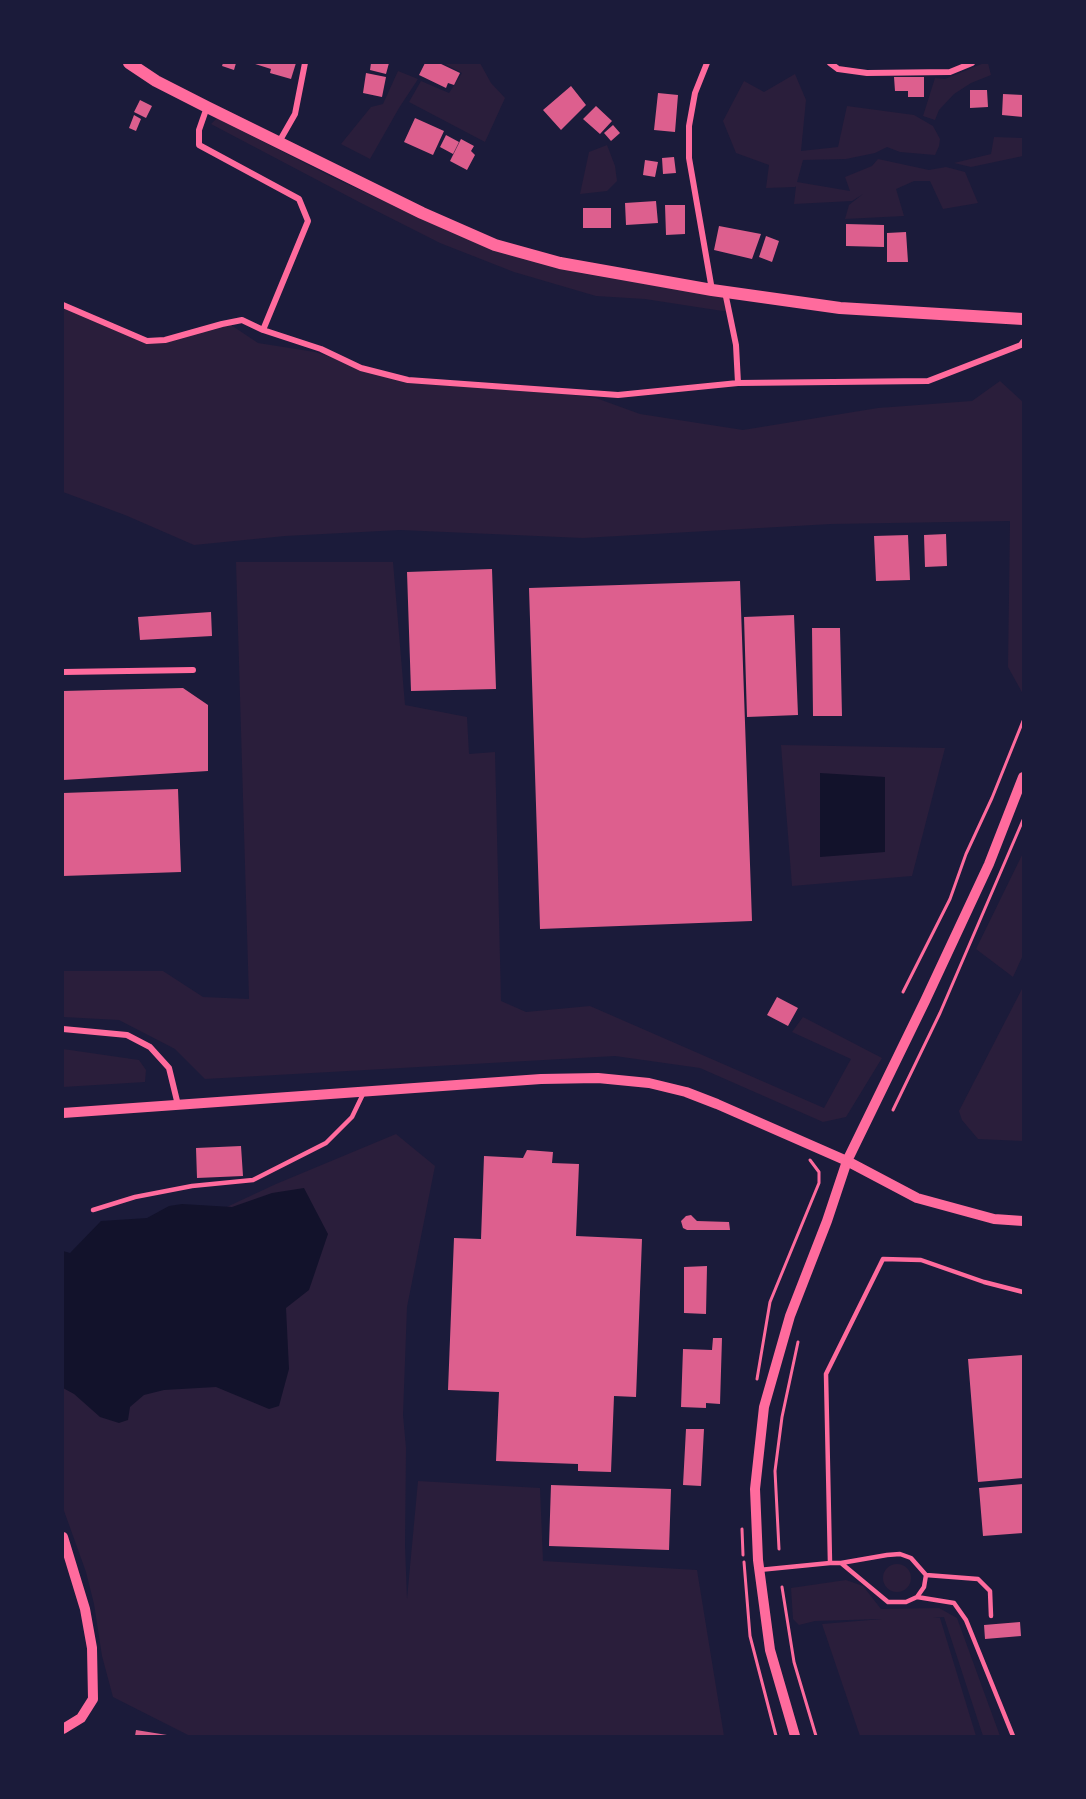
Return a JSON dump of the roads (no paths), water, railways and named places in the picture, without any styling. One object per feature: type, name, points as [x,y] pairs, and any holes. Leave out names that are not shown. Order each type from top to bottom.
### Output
[{"type":"main road","points":[[129,63],[156,81],[279,143],[495,245],[560,263],[712,290],[840,308],[1023,319]]},
{"type":"street","points":[[279,143],[295,114],[305,63]]},
{"type":"street","points":[[707,63],[695,93],[689,126],[689,158],[712,290]]},
{"type":"street","points":[[830,63],[838,69],[867,73],[950,72],[972,63]]},
{"type":"street","points":[[207,107],[199,130],[199,145],[299,199],[308,221],[263,330]]},
{"type":"street","points":[[725,291],[735,345],[738,383]]},
{"type":"street","points":[[63,305],[147,341],[165,340],[242,320],[263,330],[321,349],[361,368],[408,380],[618,394],[738,383],[928,381],[1021,345],[1023,342]]},
{"type":"street","points":[[63,672],[193,670]]},
{"type":"street","points":[[795,1736],[770,1650],[759,1570],[755,1489],[764,1407],[790,1316],[847,1161],[989,864],[1023,777]]},
{"type":"street","points":[[63,1029],[127,1035],[150,1047],[169,1068],[178,1105]]},
{"type":"street","points":[[63,1113],[541,1079],[598,1078],[649,1083],[686,1092],[717,1104],[847,1161],[917,1198],[994,1219],[1023,1221]]},
{"type":"street","points":[[63,1537],[85,1609],[92,1648],[93,1699],[81,1718],[63,1729]]},
{"type":"lane","points":[[93,1210],[135,1197],[181,1188],[253,1180],[326,1143],[352,1118],[364,1091]]},
{"type":"lane","points":[[830,1563],[826,1374],[884,1259],[921,1260],[984,1282],[1023,1292]]},
{"type":"lane","points":[[759,1570],[841,1563],[900,1554],[911,1558],[926,1575],[978,1580],[990,1591],[991,1616]]},
{"type":"lane","points":[[841,1563],[888,1602],[906,1602],[917,1597],[924,1587],[926,1575]]},
{"type":"lane","points":[[917,1597],[954,1603],[966,1620],[1013,1736]]}]
